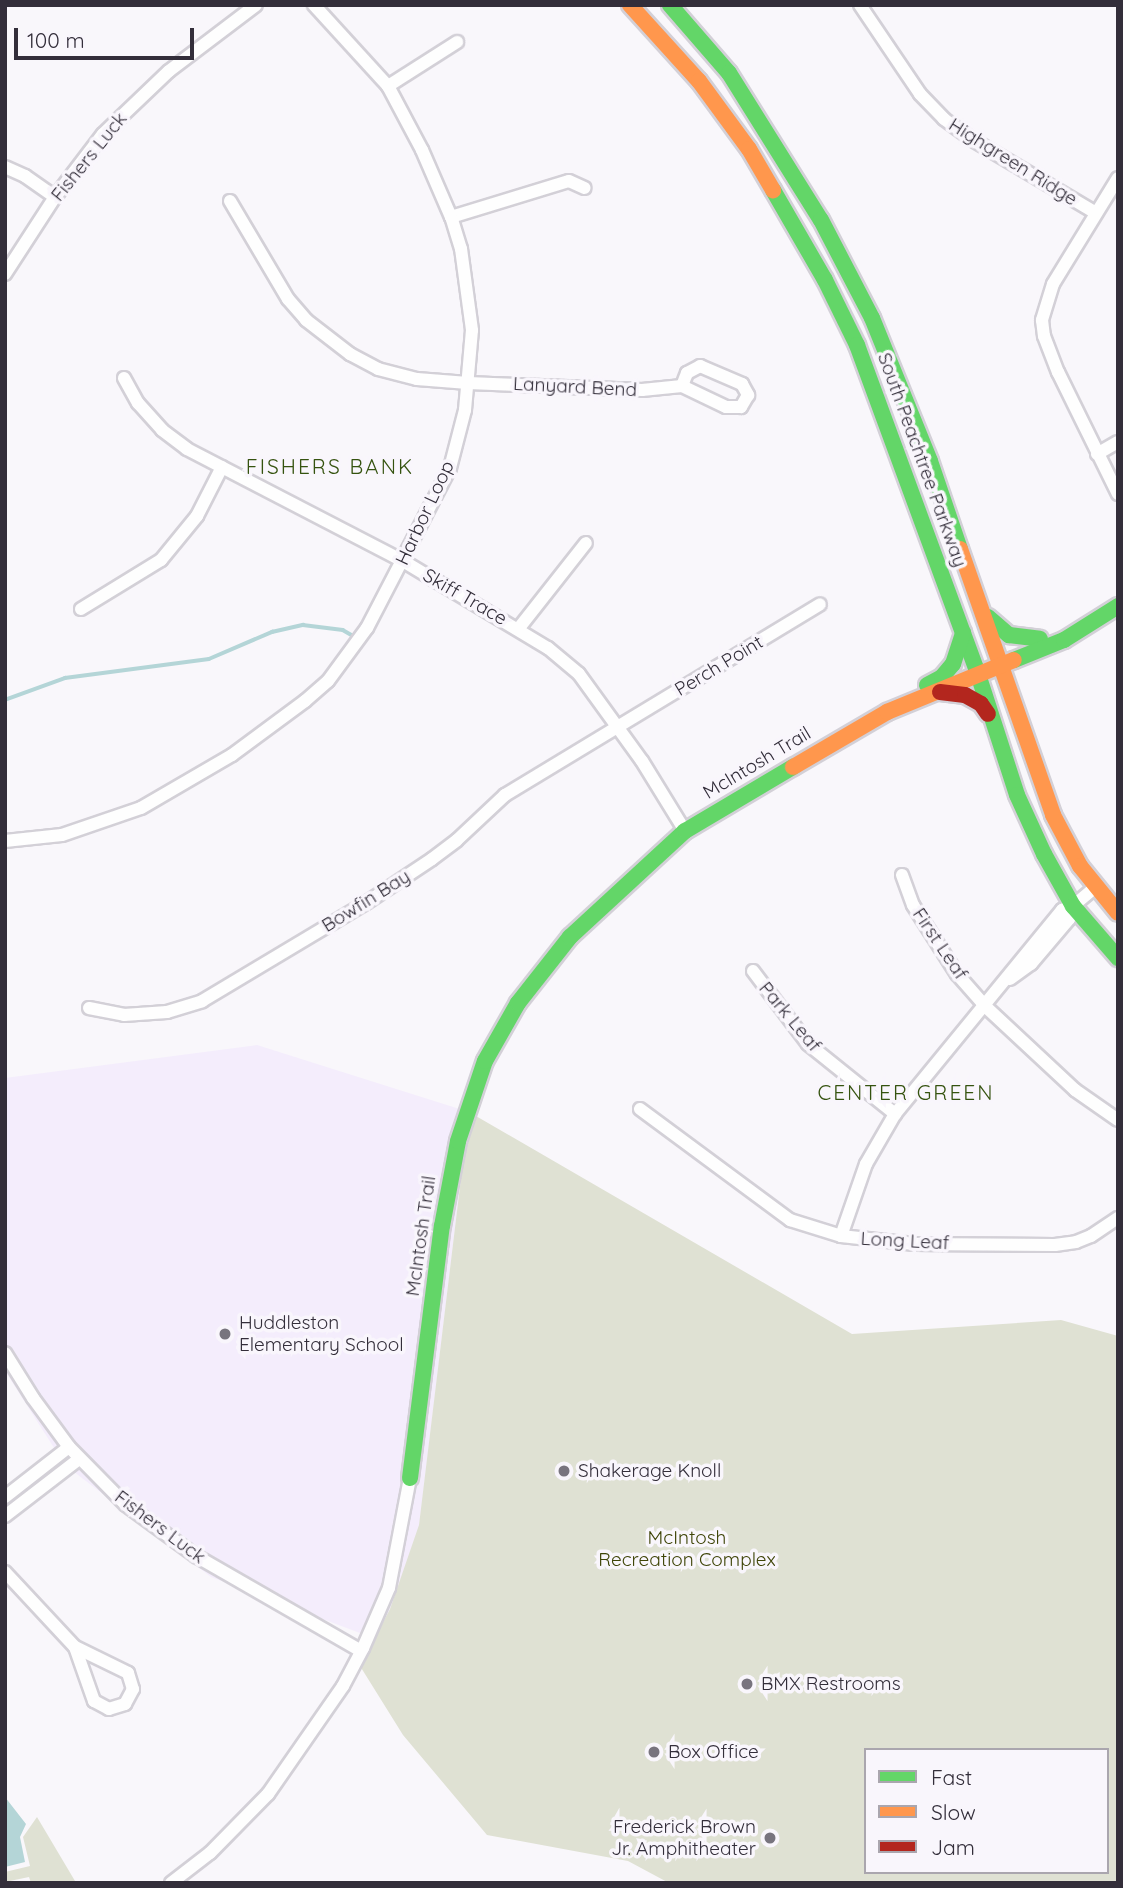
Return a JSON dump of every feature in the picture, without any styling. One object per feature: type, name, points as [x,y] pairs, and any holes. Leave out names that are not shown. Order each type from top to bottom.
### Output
[{"type":"main road","name":"South Peachtree Parkway","points":[[630,5],[699,81],[750,149],[825,280],[857,345],[976,669],[1017,795],[1044,854],[1073,906],[1118,958]]},
{"type":"main road","name":"South Peachtree Parkway","points":[[670,5],[729,73],[804,190],[848,270],[899,382],[985,615],[1053,815],[1080,866],[1118,913]]},
{"type":"main road","name":"McIntosh Trail","points":[[410,1478],[447,1198],[458,1141],[485,1061],[517,1003],[570,937],[685,831],[929,689],[1040,645],[1111,610]]},
{"type":"main road","points":[[985,615],[1009,635],[1040,645],[1017,678],[1013,695]]},
{"type":"main road","points":[[929,689],[953,664],[963,633]]},
{"type":"main road","points":[[929,689],[965,695],[981,704],[992,719]]},
{"type":"street","name":"Fishers Luck","points":[[5,274],[55,197],[103,134],[139,98],[256,5]]},
{"type":"street","name":"Harbor Loop","points":[[5,841],[62,835],[141,808],[232,755],[287,716],[328,681],[355,646],[403,561],[450,468],[465,410],[471,330],[461,249],[451,217],[422,150],[388,86],[314,5]]},
{"type":"street","name":"Highgreen Ridge","points":[[860,5],[920,94],[944,119],[973,140],[1096,213]]},
{"type":"street","points":[[388,86],[457,42]]},
{"type":"street","points":[[5,167],[25,176],[55,197]]},
{"type":"street","points":[[1118,178],[1053,284],[1042,320],[1044,336],[1058,372],[1118,494]]},
{"type":"street","points":[[451,217],[569,181],[585,188]]},
{"type":"street","name":"Lanyard Bend","points":[[230,201],[288,299],[323,335],[378,369],[417,379],[468,383],[642,390],[682,386],[736,409],[748,395],[742,384],[700,366],[687,373],[682,386]]},
{"type":"street","name":"Skiff Trace","points":[[124,378],[138,403],[162,430],[187,449],[403,561],[519,628],[579,674],[618,727],[685,831]]},
{"type":"street","points":[[1097,454],[1118,442]]},
{"type":"street","points":[[81,610],[162,560],[184,536],[206,503],[222,467]]},
{"type":"street","points":[[519,628],[586,543]]},
{"type":"street","name":"Perch Point","points":[[618,727],[820,604]]},
{"type":"street","name":"Bowfin Bay","points":[[89,1008],[124,1015],[167,1012],[202,1001],[400,881],[457,840],[505,795],[618,727]]},
{"type":"street","name":"First Leaf","points":[[902,876],[914,905],[943,951],[986,1007],[1075,1090],[1118,1120]]},
{"type":"street","points":[[841,1236],[866,1164],[895,1114],[986,1007],[1001,985],[1031,964],[1069,919],[1073,906],[1096,887]]},
{"type":"street","name":"Park Leaf","points":[[752,971],[808,1044],[895,1114]]},
{"type":"street","name":"Long Leaf","points":[[640,1109],[790,1220],[841,1236],[915,1244],[1055,1245],[1076,1242],[1105,1228],[1118,1218]]},
{"type":"street","name":"Fishers Luck","points":[[5,1353],[33,1398],[79,1460],[126,1505],[186,1550],[361,1651]]},
{"type":"street","points":[[5,1497],[69,1447]]},
{"type":"street","points":[[5,1516],[79,1460]]},
{"type":"street","name":"McIntosh Trail","points":[[171,1883],[210,1853],[268,1794],[343,1686],[389,1588],[410,1478]]},
{"type":"street","points":[[5,1572],[75,1647],[128,1673],[133,1689],[125,1704],[109,1709],[94,1701],[75,1647]]},
{"type":"shaded area","name":"Huddleston Elementary School","points":[[257,1045],[469,1112],[416,1553],[376,1639],[211,1577],[65,1465],[5,1371],[5,1078]]},
{"type":"green space","name":"McIntosh Recreation Complex","points":[[469,1112],[852,1334],[1061,1320],[1118,1336],[1118,1883],[669,1883],[628,1861],[487,1835],[403,1735],[360,1666],[390,1609],[419,1525]]},
{"type":"green space","points":[[37,1817],[75,1881],[31,1883],[29,1877],[5,1882],[5,1872],[30,1866],[23,1837]]},
{"type":"water","points":[[5,1797],[26,1824],[20,1837],[25,1862],[5,1867]]},
{"type":"waterway","points":[[5,700],[65,678],[209,659],[272,632],[303,625],[343,630],[355,637]]},
{"type":"traffic: fast","points":[[670,5],[729,73],[821,220],[872,318],[930,461],[960,549]]},
{"type":"traffic: fast","points":[[773,190],[825,280],[857,345],[976,668],[1017,795],[1044,854],[1073,906],[1118,958]]},
{"type":"traffic: fast","points":[[1014,660],[1064,640],[1118,606]]},
{"type":"traffic: fast","points":[[988,617],[1009,635],[1040,639]]},
{"type":"traffic: fast","points":[[927,685],[942,677],[953,664],[963,633]]},
{"type":"traffic: fast","points":[[410,1478],[442,1226],[458,1141],[485,1061],[518,1003],[570,937],[685,831],[793,767]]},
{"type":"traffic: slow","points":[[630,5],[699,81],[749,149],[773,190]]},
{"type":"traffic: slow","points":[[960,549],[1053,815],[1080,866],[1118,913]]},
{"type":"traffic: slow","points":[[793,767],[887,712],[1014,660]]},
{"type":"traffic: jam","points":[[940,692],[965,695],[981,704],[988,714]]},
{"type":"place","name":"Huddleston Elementary School","points":[[225,1334]]},
{"type":"place","name":"Shakerage Knoll","points":[[564,1471]]},
{"type":"place","name":"BMX Restrooms","points":[[747,1684]]},
{"type":"place","name":"Box Office","points":[[654,1752]]},
{"type":"place","name":"Frederick Brown Jr. Amphitheater","points":[[770,1838]]},
{"type":"district","name":"FISHERS BANK","points":[[330,466]]},
{"type":"district","name":"CENTER GREEN","points":[[906,1092]]}]
